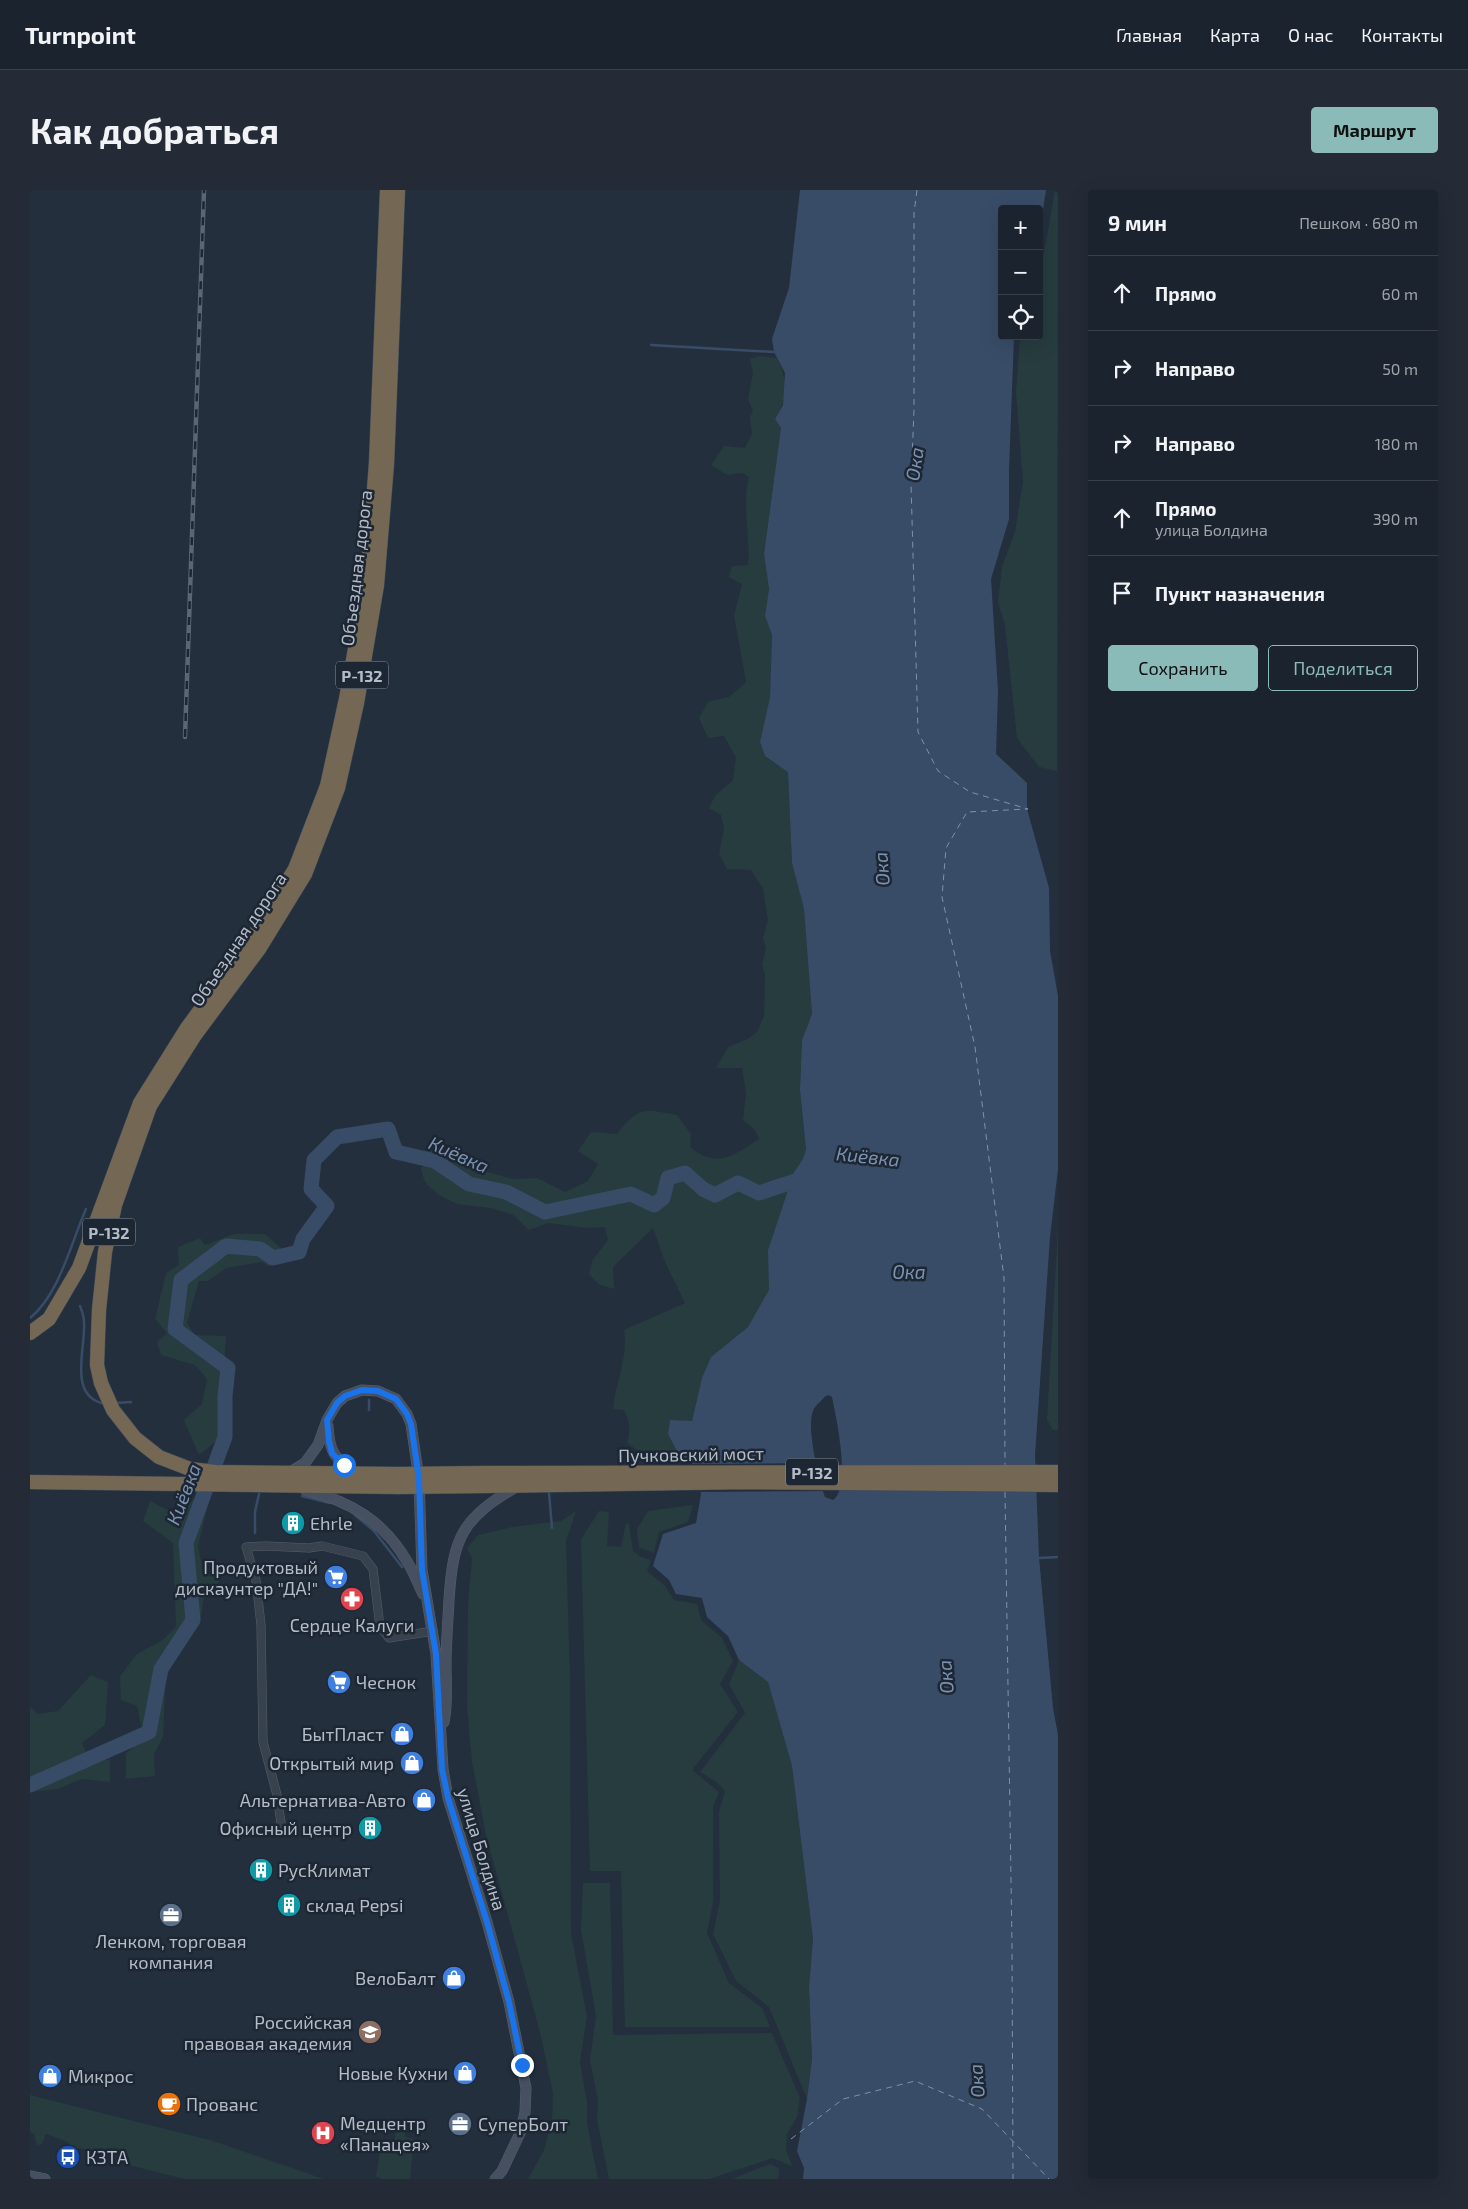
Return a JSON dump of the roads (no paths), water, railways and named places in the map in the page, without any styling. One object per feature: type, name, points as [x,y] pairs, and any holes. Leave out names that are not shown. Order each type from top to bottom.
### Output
[{"type":"highway","name":"Объездная дорога","points":[[145,1104],[187,1028],[250,942],[295,870],[327,786],[346,699],[367,582],[376,463],[388,190]]},
{"type":"highway","name":"Объездная дорога","points":[[145,1104],[259,948],[305,874],[338,788],[354,720],[377,584],[387,464],[398,190]]},
{"type":"highway","name":"Р-132","points":[[30,1333],[49,1319],[79,1268],[145,1104]]},
{"type":"highway","name":"Р-132","points":[[145,1104],[104,1252],[97,1365],[101,1382],[113,1410],[135,1438],[160,1456],[190,1469],[287,1479],[358,1474],[397,1480]]},
{"type":"highway","name":"Пучковский мост","points":[[565,1479],[1058,1472]]},
{"type":"highway","name":"Р-132","points":[[35,1483],[287,1479],[565,1479]]},
{"type":"highway","name":"Р-132","points":[[485,1480],[519,1486],[565,1479]]},
{"type":"highway","name":"Пучковский мост","points":[[565,1479],[1058,1484]]},
{"type":"main road","points":[[362,1390],[378,1391],[396,1399],[407,1414],[411,1424],[419,1479],[422,1570],[429,1607],[408,1563],[379,1527],[346,1503],[287,1479],[305,1463],[318,1445],[327,1420],[337,1403],[345,1396],[362,1390]]},
{"type":"main road","points":[[327,1420],[332,1453],[344,1465],[358,1474]]},
{"type":"main road","points":[[441,1736],[447,1710],[446,1648],[452,1566],[456,1546],[462,1533],[481,1511],[519,1486]]},
{"type":"main road","name":"улица Болдина","points":[[429,1607],[433,1631],[442,1769],[448,1798],[487,1922],[509,2002],[526,2088],[525,2112],[521,2131],[502,2171],[495,2179]]},
{"type":"main road","points":[[30,2176],[45,2179]]},
{"type":"street","points":[[281,1823],[277,1795],[263,1742],[261,1625],[256,1580],[246,1547],[309,1548],[322,1546],[363,1556],[372,1569],[380,1627],[389,1638],[433,1631]]},
{"type":"water","name":"Ока","points":[[800,190],[1046,190],[1043,209],[1043,205],[998,205],[998,340],[1014,340],[1009,519],[991,579],[998,691],[996,754],[1027,783],[1027,809],[1049,888],[1050,951],[1058,996],[1058,1169],[1050,1237],[1035,1455],[1039,1558],[1053,1708],[1058,1735],[1058,2179],[803,2179],[804,2168],[797,2151],[807,2099],[812,2059],[809,1987],[813,1939],[792,1766],[768,1682],[739,1660],[728,1636],[707,1617],[702,1598],[676,1594],[669,1580],[653,1566],[663,1534],[696,1523],[701,1494],[692,1462],[680,1457],[668,1434],[670,1420],[692,1421],[702,1378],[711,1357],[748,1327],[769,1290],[768,1250],[794,1172],[803,1159],[806,1149],[800,1090],[802,1040],[812,1014],[804,909],[792,863],[788,772],[765,756],[760,742],[770,697],[772,635],[765,616],[769,589],[764,554],[781,428],[775,419],[783,405],[785,373],[774,352],[772,339],[789,288]],"holes":[[[829,1395],[832,1397],[839,1435],[842,1467],[841,1482],[839,1493],[833,1500],[825,1497],[822,1489],[814,1454],[811,1429],[814,1408]]]},
{"type":"waterway","points":[[651,345],[774,352]]},
{"type":"waterway","name":"Киёвка","points":[[30,1785],[149,1732],[161,1669],[193,1620],[186,1543],[225,1437],[225,1396],[228,1368],[175,1329],[181,1280],[226,1246],[260,1249],[273,1258],[299,1252],[303,1239],[327,1206],[311,1189],[314,1160],[337,1137],[388,1129],[396,1152],[435,1161],[469,1184],[506,1192],[545,1212],[631,1194],[654,1205],[663,1198],[668,1178],[685,1173],[703,1189],[715,1195],[738,1183],[759,1193],[810,1176]]},
{"type":"waterway","points":[[30,1318],[40,1308],[57,1282],[86,1209]]},
{"type":"waterway","points":[[80,1306],[84,1322],[82,1382],[86,1392],[93,1399],[105,1404]]},
{"type":"waterway","points":[[369,1400],[369,1410]]},
{"type":"waterway","points":[[116,1403],[131,1402]]},
{"type":"waterway","points":[[549,1493],[552,1528]]},
{"type":"waterway","points":[[255,1533],[255,1512],[259,1494]]},
{"type":"waterway","points":[[302,1496],[330,1503]]},
{"type":"waterway","points":[[355,1515],[374,1531],[402,1567]]},
{"type":"waterway","points":[[1039,1558],[1058,1557]]},
{"type":"railway","points":[[185,737],[204,190]]},
{"type":"place","name":"Ehrle","points":[[293,1523]]},
{"type":"place","name":"Продуктовый дискаунтер \"ДА!\"","points":[[336,1577]]},
{"type":"place","name":"Сердце Калуги","points":[[352,1599]]},
{"type":"place","name":"Чеснок","points":[[339,1682]]},
{"type":"place","name":"БытПласт","points":[[402,1734]]},
{"type":"place","name":"Открытый мир","points":[[412,1763]]},
{"type":"place","name":"Альтернатива-Авто","points":[[424,1800]]},
{"type":"place","name":"Офисный центр","points":[[370,1828]]},
{"type":"place","name":"РусКлимат","points":[[261,1870]]},
{"type":"place","name":"склад Pepsi","points":[[289,1905]]},
{"type":"place","name":"Ленком, торговая компания","points":[[171,1915]]},
{"type":"place","name":"ВелоБалт","points":[[454,1978]]},
{"type":"place","name":"Российская правовая академия","points":[[370,2032]]},
{"type":"place","name":"Новые Кухни","points":[[465,2073]]},
{"type":"place","name":"Микрос","points":[[50,2076]]},
{"type":"place","name":"Прованс","points":[[169,2104]]},
{"type":"place","name":"СуперБолт","points":[[460,2124]]},
{"type":"place","name":"Медцентр «Панацея»","points":[[323,2133]]},
{"type":"place","name":"КЗТА","points":[[68,2157]]}]
